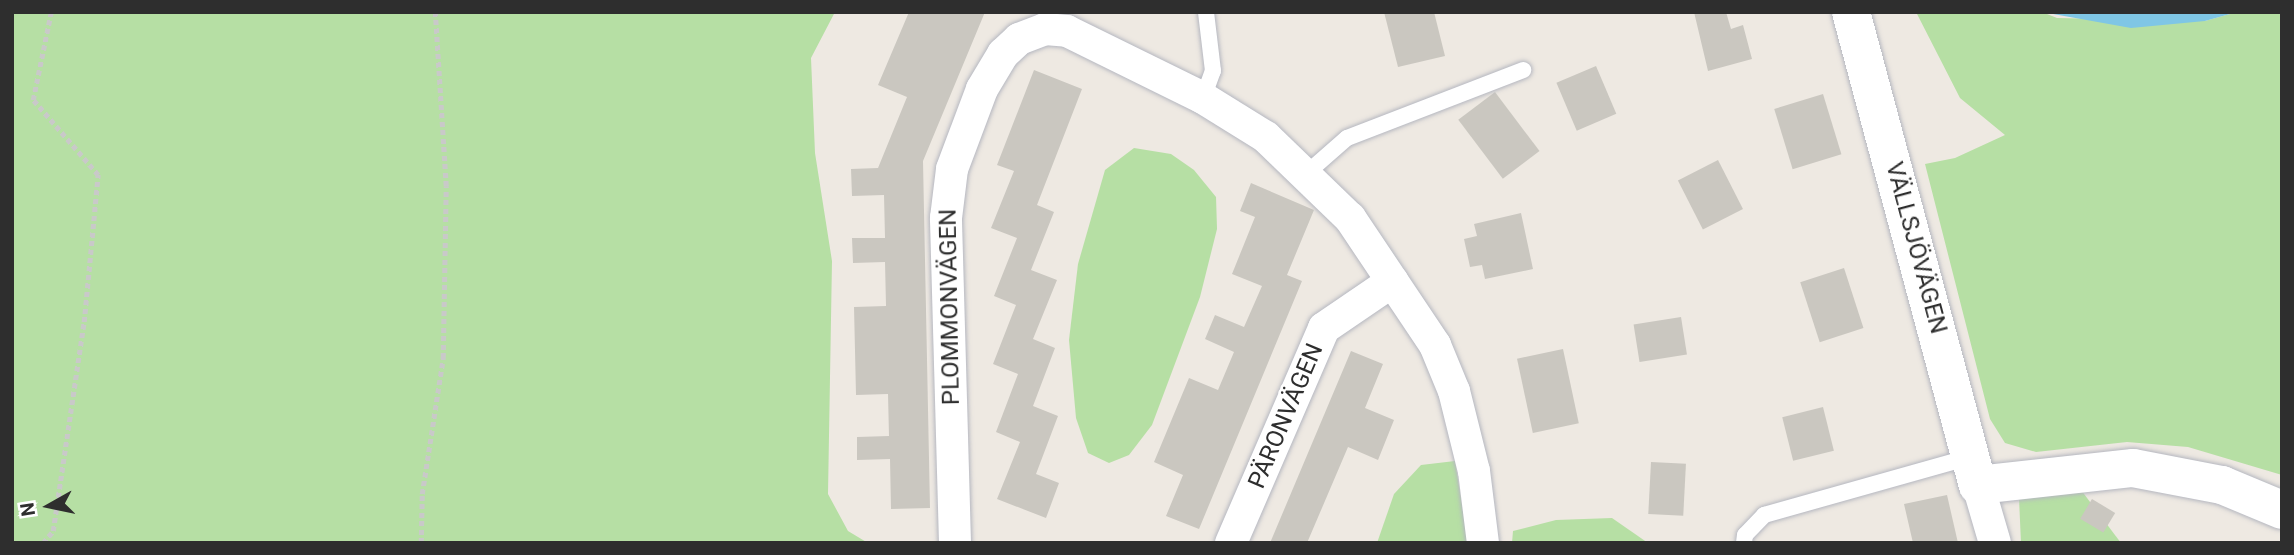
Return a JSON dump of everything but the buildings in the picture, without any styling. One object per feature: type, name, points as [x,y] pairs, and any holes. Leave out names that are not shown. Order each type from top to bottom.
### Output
[{"type":"street","name":"VÄLLSJÖVÄGEN","points":[[1851,12],[1994,543]]},
{"type":"street","name":"PLOMMONVÄGEN","points":[[955,543],[946,218],[952,169],[982,89],[1003,54],[1019,39],[1045,29],[1068,31],[1203,98],[1266,137],[1307,173],[1350,218],[1435,345],[1454,391],[1474,471],[1483,543]]},
{"type":"street","name":"PÄRONVÄGEN","points":[[1231,543],[1324,328],[1393,281]]},
{"type":"street","points":[[1974,471],[2133,468],[2177,473],[2222,485],[2282,510]]},
{"type":"lane","points":[[1203,98],[1213,71],[1206,12]]},
{"type":"lane","points":[[1307,173],[1347,138],[1523,70]]},
{"type":"lane","points":[[1744,543],[1745,535],[1764,515],[1974,471]]},
{"type":"path","points":[[43,543],[53,531],[75,387],[98,175],[33,100],[51,12]]},
{"type":"path","points":[[421,543],[422,494],[443,358],[446,186],[435,12]]},
{"type":"green space","points":[[12,12],[835,12],[811,58],[815,153],[832,261],[828,494],[848,531],[868,543],[12,543]]},
{"type":"green space","points":[[1916,12],[2042,12],[2057,18],[2205,21],[2237,12],[2282,12],[2282,475],[2188,447],[2127,442],[2036,452],[2005,443],[1990,419],[1925,164],[1955,158],[2005,135],[1960,98]]},
{"type":"green space","points":[[1134,148],[1171,154],[1194,170],[1216,197],[1217,229],[1200,297],[1152,425],[1129,455],[1109,463],[1088,453],[1076,418],[1069,340],[1078,264],[1105,170]]},
{"type":"green space","points":[[1455,461],[1468,543],[1377,543],[1394,494],[1421,465]]},
{"type":"green space","points":[[2078,486],[2121,543],[2021,543],[2019,498]]},
{"type":"green space","points":[[1612,518],[1648,543],[1512,543],[1513,531],[1556,520]]},
{"type":"water","points":[[2042,12],[2237,12],[2205,21],[2131,28]]}]
